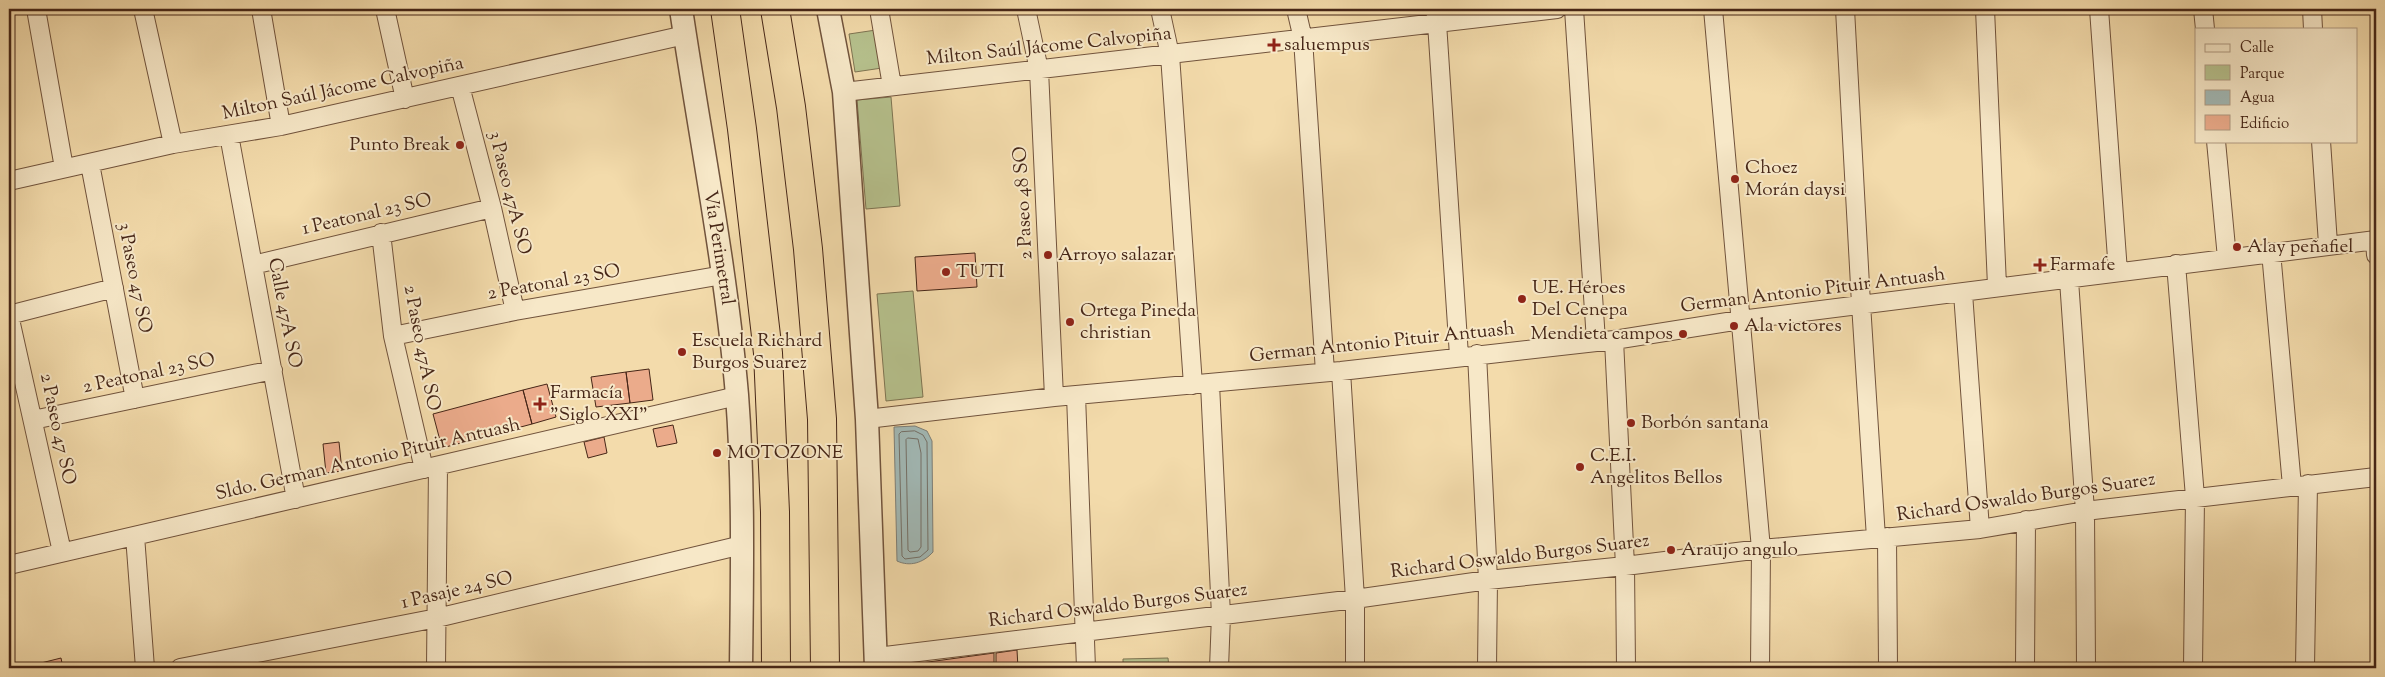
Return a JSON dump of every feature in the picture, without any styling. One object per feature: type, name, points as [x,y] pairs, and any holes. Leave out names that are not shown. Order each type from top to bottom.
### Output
[{"type":"highway","name":"Vía Perimetral","points":[[725,9],[742,130],[768,353],[775,512],[776,668]]},
{"type":"highway","points":[[775,9],[791,107],[808,250],[822,419],[825,668]]},
{"type":"street","points":[[36,9],[64,168]]},
{"type":"street","points":[[142,9],[173,144]]},
{"type":"street","points":[[261,9],[281,126]]},
{"type":"street","points":[[385,9],[405,99]]},
{"type":"street","name":"Vía Perimetral","points":[[681,9],[723,275],[737,396],[742,545],[741,668]]},
{"type":"street","points":[[828,9],[844,92],[867,419],[876,662]]},
{"type":"street","points":[[879,9],[892,86]]},
{"type":"street","name":"2 Paseo 48 SO","points":[[1026,9],[1038,70],[1054,397]]},
{"type":"street","points":[[1160,9],[1170,54],[1201,384],[1221,614],[1219,668]]},
{"type":"street","points":[[1296,9],[1303,39],[1354,599],[1355,668]]},
{"type":"street","name":"Milton Saúl Jácome Calvopiña","points":[[844,92],[1303,39],[1436,16],[1557,9]]},
{"type":"street","points":[[1574,9],[1596,341]]},
{"type":"street","points":[[1713,9],[1761,549],[1760,668]]},
{"type":"street","points":[[1846,9],[1861,304],[1882,538],[1888,668]]},
{"type":"street","points":[[1985,9],[1997,286]]},
{"type":"street","points":[[2099,9],[2118,272]]},
{"type":"street","points":[[2204,9],[2205,28]]},
{"type":"street","points":[[2312,9],[2313,28]]},
{"type":"street","points":[[1436,16],[1488,580],[1487,668]]},
{"type":"street","name":"Milton Saúl Jácome Calvopiña","points":[[9,181],[173,144],[281,126],[685,35]]},
{"type":"street","name":"3 Paseo 47A SO","points":[[460,86],[492,208],[515,311]]},
{"type":"street","name":"Calle 47A SO","points":[[229,135],[296,499]]},
{"type":"street","points":[[2216,142],[2227,258]]},
{"type":"street","points":[[2320,142],[2328,244]]},
{"type":"street","name":"3 Paseo 47 SO","points":[[90,164],[135,399]]},
{"type":"street","name":"1 Peatonal 23 SO","points":[[253,265],[492,208]]},
{"type":"street","name":"2 Paseo 47A SO","points":[[381,233],[393,336],[431,468],[437,618],[436,668]]},
{"type":"street","name":"German Antonio Pituir Antuash","points":[[867,419],[1054,397],[1333,371],[1614,340],[1740,320],[1963,293],[1997,286],[2069,280],[2328,244],[2376,245]]},
{"type":"street","points":[[2271,252],[2300,485],[2305,668]]},
{"type":"street","points":[[2176,264],[2195,497],[2193,668]]},
{"type":"street","name":"2 Peatonal 23 SO","points":[[393,336],[515,311],[723,275]]},
{"type":"street","points":[[2069,280],[2086,511],[2086,668]]},
{"type":"street","points":[[9,315],[114,288]]},
{"type":"street","points":[[1963,293],[1980,529]]},
{"type":"street","name":"2 Paseo 47 SO","points":[[9,315],[62,552]]},
{"type":"street","points":[[1614,340],[1625,566],[1626,668]]},
{"type":"street","name":"2 Peatonal 23 SO","points":[[33,420],[273,370]]},
{"type":"street","points":[[1076,395],[1086,668]]},
{"type":"street","name":"Sldo. German Antonio Pituir Antuash","points":[[9,565],[737,396]]},
{"type":"street","name":"Richard Oswaldo Burgos Suarez","points":[[876,662],[1086,631],[1354,599],[1488,580],[1625,566],[1761,549],[1980,529],[2086,511],[2376,477]]},
{"type":"street","points":[[2025,668],[2026,520]]},
{"type":"street","points":[[135,536],[145,668]]},
{"type":"street","name":"1 Pasaje 24 SO","points":[[180,668],[437,618],[742,545]]},
{"type":"green space","points":[[876,30],[882,68],[855,72],[849,34]]},
{"type":"green space","points":[[891,97],[900,206],[866,209],[857,100]]},
{"type":"green space","points":[[913,291],[923,397],[886,401],[877,294]]},
{"type":"green space","points":[[1168,658],[1169,668],[1123,668],[1123,659]]},
{"type":"water","points":[[915,426],[927,431],[932,441],[933,552],[921,561],[907,564],[897,561],[894,427]]},
{"type":"building","name":"TUTI","points":[[975,253],[977,287],[917,291],[915,257]]},
{"type":"building","points":[[649,369],[653,400],[630,403],[626,372]]},
{"type":"building","points":[[626,372],[630,403],[596,407],[591,377]]},
{"type":"building","name":"Farmacía \"Siglo XXI\"","points":[[547,384],[556,417],[532,424],[523,390]]},
{"type":"building","points":[[523,390],[532,424],[442,448],[433,414]]},
{"type":"building","points":[[673,425],[677,443],[657,447],[653,429]]},
{"type":"building","points":[[604,437],[607,453],[588,458],[584,442]]},
{"type":"building","points":[[339,442],[342,471],[326,473],[323,444]]},
{"type":"building","points":[[1017,650],[1018,668],[996,668],[996,653]]},
{"type":"building","points":[[994,653],[994,668],[896,668],[899,666]]},
{"type":"building","points":[[61,658],[63,668],[21,668]]},
{"type":"place","name":"saluempus","points":[[1274,45]]},
{"type":"place","name":"Punto Break","points":[[460,145]]},
{"type":"place","name":"Choez Morán daysi","points":[[1735,179]]},
{"type":"place","name":"Alay peñafiel","points":[[2237,247]]},
{"type":"place","name":"Arroyo salazar","points":[[1048,255]]},
{"type":"place","name":"Farmafe","points":[[2040,265]]},
{"type":"place","name":"TUTI","points":[[946,272]]},
{"type":"place","name":"UE. Héroes Del Cenepa","points":[[1522,299]]},
{"type":"place","name":"Ortega Pineda christian","points":[[1070,322]]},
{"type":"place","name":"Ala victores","points":[[1734,326]]},
{"type":"place","name":"Mendieta campos","points":[[1683,334]]},
{"type":"place","name":"Escuela Richard Burgos Suarez","points":[[682,352]]},
{"type":"place","name":"Farmacía \"Siglo XXI\"","points":[[540,404]]},
{"type":"place","name":"Borbón santana","points":[[1631,423]]},
{"type":"place","name":"MOTOZONE","points":[[717,453]]},
{"type":"place","name":"C.E.I. Angelitos Bellos","points":[[1580,467]]},
{"type":"place","name":"Araujo angulo","points":[[1671,550]]}]
